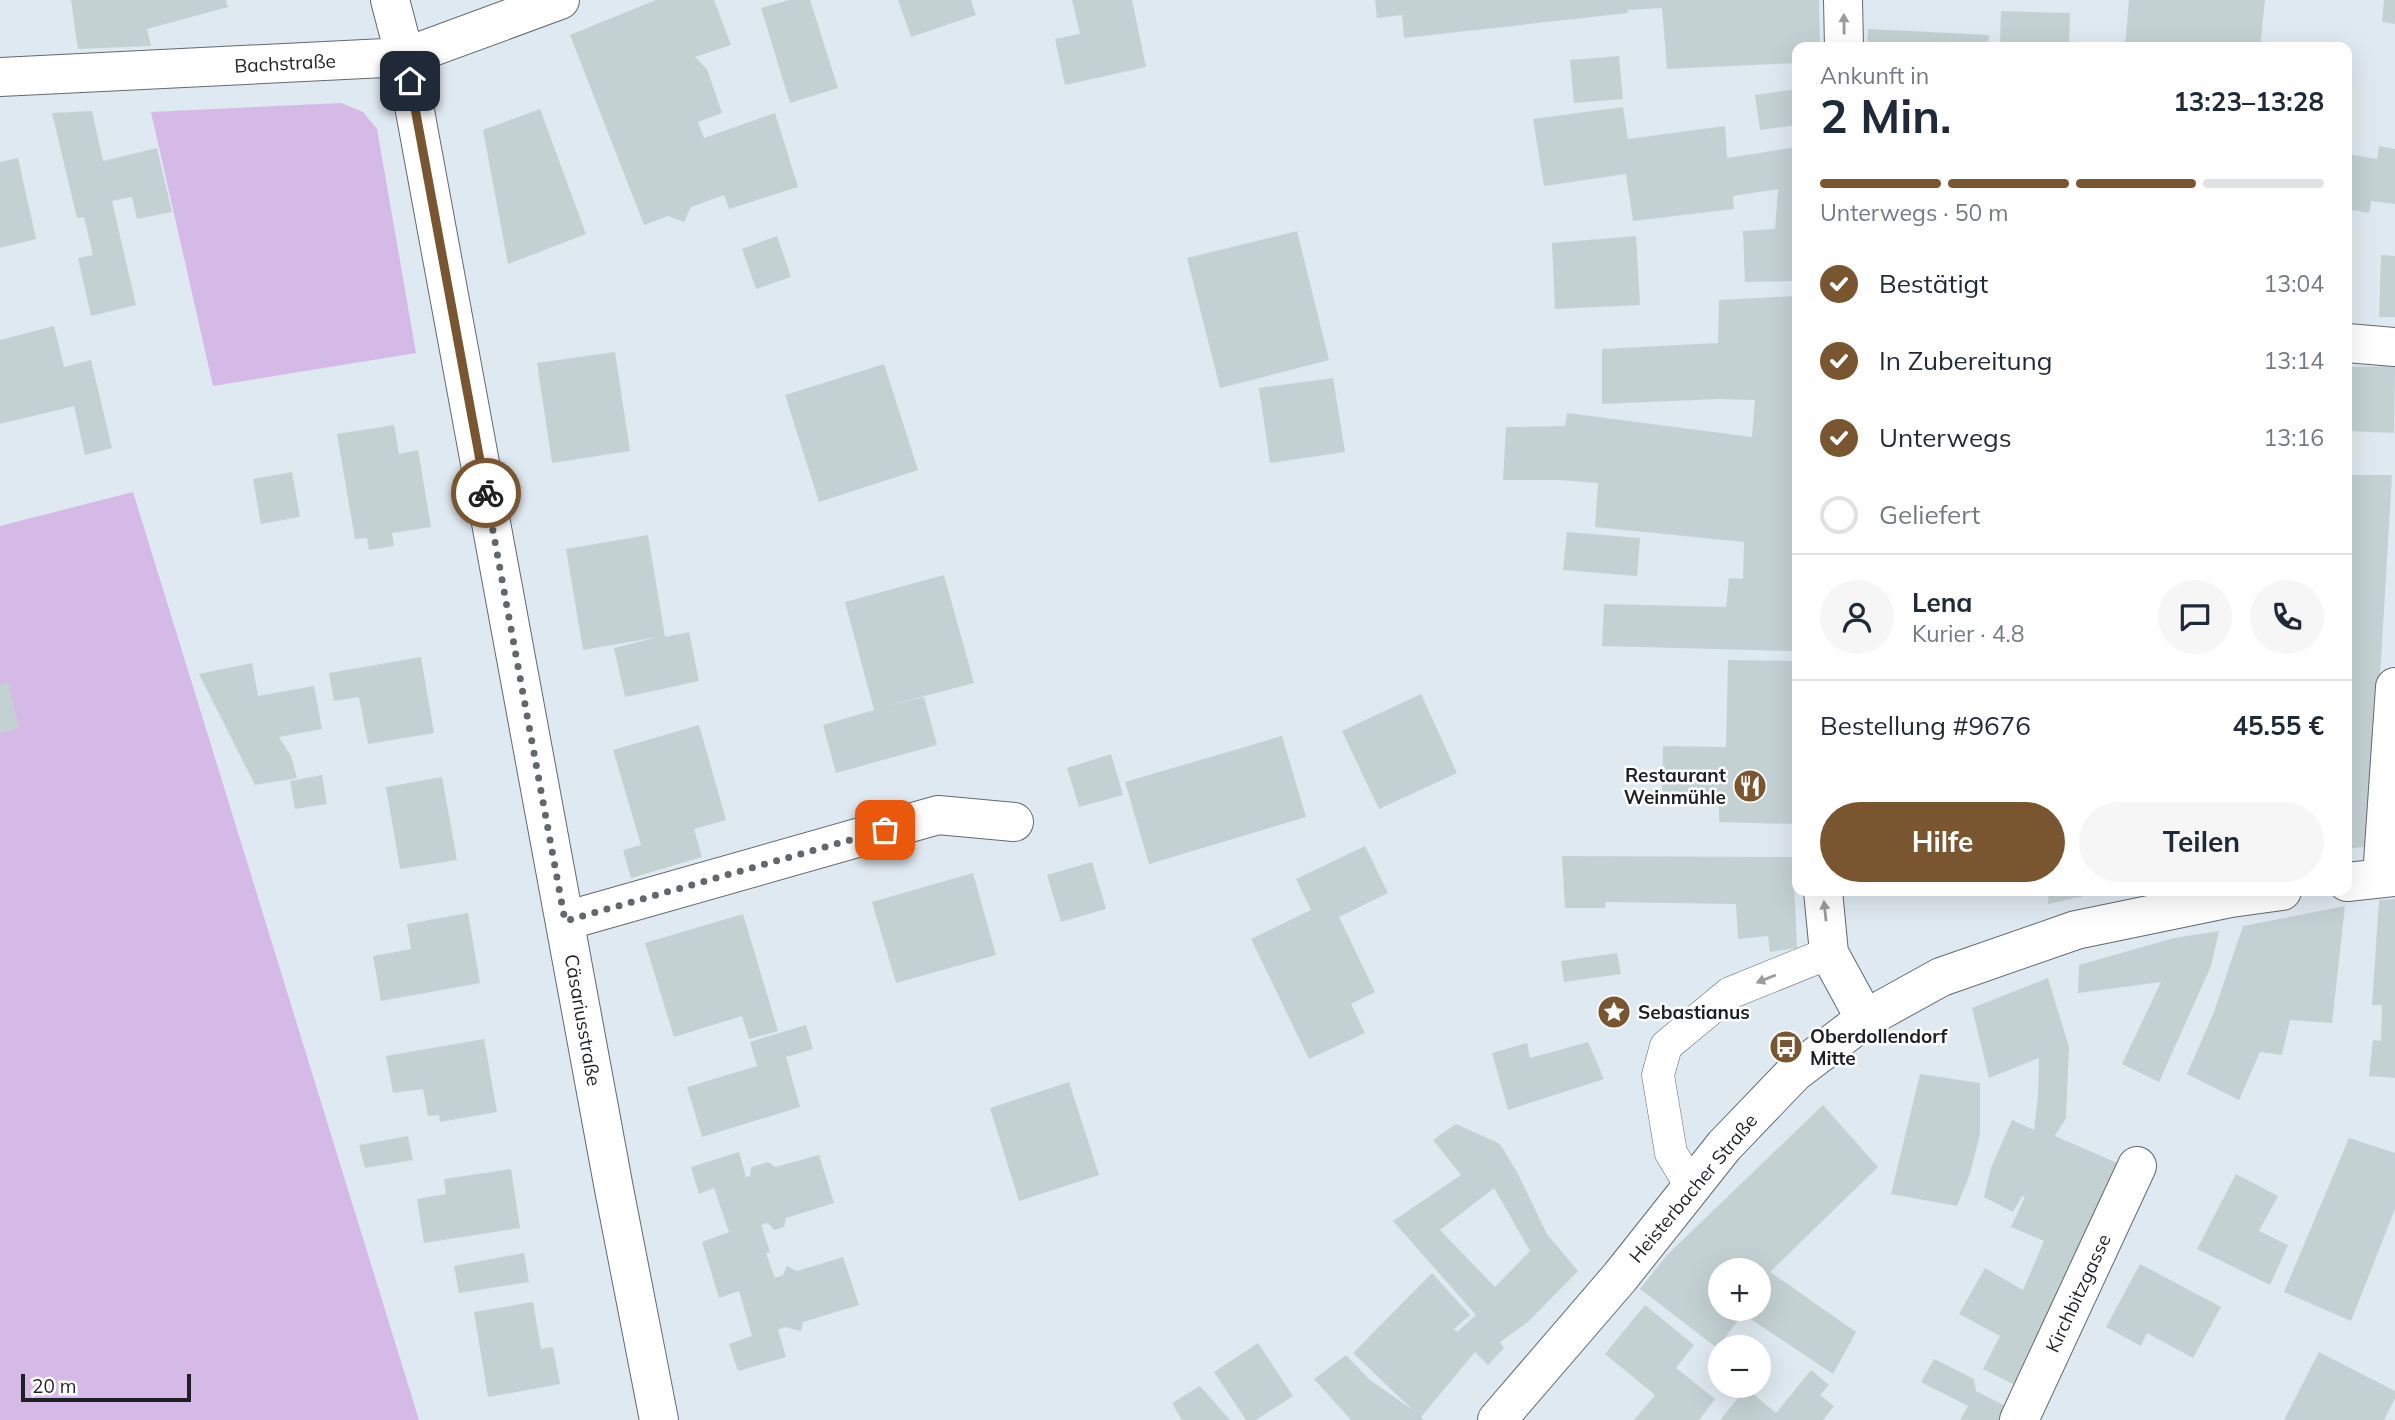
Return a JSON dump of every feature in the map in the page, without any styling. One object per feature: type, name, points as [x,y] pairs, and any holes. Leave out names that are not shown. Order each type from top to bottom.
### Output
[{"type":"main road","name":"Cäsariusstraße","points":[[390,0],[405,57],[659,1420]]},
{"type":"main road","name":"Bachstraße","points":[[0,77],[405,57],[560,0]]},
{"type":"main road","points":[[1843,0],[1844,42]]},
{"type":"main road","points":[[2352,344],[2395,347]]},
{"type":"main road","points":[[2375,879],[2395,687]]},
{"type":"main road","points":[[565,921],[938,815],[1014,822]]},
{"type":"main road","points":[[1823,896],[1829,953],[1866,1019]]},
{"type":"main road","name":"Heisterbacher Straße","points":[[1497,1420],[1620,1277],[1724,1146],[1795,1072],[1866,1019],[1941,977],[2076,930],[2246,896]]},
{"type":"main road","name":"Kirchbitzgasse","points":[[2019,1420],[2137,1166]]},
{"type":"lane","points":[[1691,1186],[1671,1153],[1658,1075],[1666,1046],[1730,993],[1829,953]]},
{"type":"shaded area","points":[[341,103],[363,112],[377,129],[416,353],[213,386],[151,112]]},
{"type":"shaded area","points":[[133,492],[419,1420],[0,1420],[0,526]]},
{"type":"building","points":[[71,0],[226,0],[228,7],[147,29],[151,46],[78,49]]},
{"type":"building","points":[[656,0],[714,0],[731,45],[695,57],[707,69],[722,113],[698,122],[704,138],[775,113],[798,187],[729,209],[724,195],[691,207],[684,222],[668,216],[644,225],[570,35]]},
{"type":"building","points":[[789,0],[810,0],[838,88],[790,103],[761,8]]},
{"type":"building","points":[[898,0],[971,0],[976,15],[911,37]]},
{"type":"building","points":[[1072,0],[1132,0],[1146,67],[1065,85],[1055,39],[1080,34]]},
{"type":"building","points":[[1375,0],[1819,0],[1820,42],[1792,42],[1792,63],[1667,69],[1662,8],[1404,38],[1402,15],[1377,18]]},
{"type":"building","points":[[2129,0],[2265,0],[2261,42],[2125,42]]},
{"type":"building","points":[[2384,0],[2395,0],[2395,24],[2382,22]]},
{"type":"building","points":[[2001,11],[2070,13],[2069,42],[2000,42]]},
{"type":"building","points":[[1868,29],[1989,35],[1988,42],[1867,42]]},
{"type":"building","points":[[1619,56],[1623,99],[1574,103],[1570,60]]},
{"type":"building","points":[[1792,90],[1792,126],[1760,130],[1755,95]]},
{"type":"building","points":[[1623,107],[1628,139],[1725,126],[1727,158],[1792,148],[1792,281],[1745,282],[1743,231],[1775,229],[1778,189],[1733,196],[1734,209],[1633,221],[1626,174],[1544,186],[1533,119]]},
{"type":"building","points":[[540,109],[586,234],[508,264],[483,130]]},
{"type":"building","points":[[92,111],[103,161],[157,148],[172,212],[137,219],[132,197],[112,201],[136,305],[91,316],[78,258],[93,255],[84,217],[77,218],[52,113]]},
{"type":"building","points":[[2379,146],[2395,149],[2395,204],[2371,201],[2369,213],[2352,210],[2352,155],[2377,159]]},
{"type":"building","points":[[18,158],[36,239],[0,248],[0,162]]},
{"type":"building","points":[[1297,231],[1329,360],[1220,388],[1187,258]]},
{"type":"building","points":[[777,236],[791,277],[756,289],[742,249]]},
{"type":"building","points":[[1636,236],[1640,305],[1555,309],[1552,243]]},
{"type":"building","points":[[2381,255],[2395,256],[2395,317],[2379,317]]},
{"type":"building","points":[[1792,296],[1792,651],[1602,646],[1604,604],[1726,607],[1729,578],[1743,579],[1744,542],[1595,527],[1598,483],[1503,480],[1506,427],[1565,426],[1567,413],[1752,437],[1755,400],[1602,404],[1602,349],[1718,343],[1719,300]]},
{"type":"building","points":[[54,326],[64,367],[91,360],[112,448],[85,455],[74,406],[0,424],[0,340]]},
{"type":"building","points":[[615,352],[630,451],[552,463],[537,363]]},
{"type":"building","points":[[884,364],[918,470],[819,502],[785,395]]},
{"type":"building","points":[[2395,366],[2394,433],[2352,431],[2352,367]]},
{"type":"building","points":[[1333,378],[1345,452],[1270,463],[1259,388]]},
{"type":"building","points":[[394,425],[399,454],[418,450],[431,527],[392,533],[394,546],[369,550],[367,538],[355,539],[337,434]]},
{"type":"building","points":[[292,472],[300,517],[261,524],[253,479]]},
{"type":"building","points":[[2352,475],[2392,475],[2370,846],[2352,848]]},
{"type":"building","points":[[1567,532],[1640,538],[1637,576],[1563,570]]},
{"type":"building","points":[[648,535],[665,637],[689,632],[699,681],[625,697],[614,648],[658,637],[583,650],[566,549]]},
{"type":"building","points":[[944,575],[974,683],[883,707],[924,697],[937,745],[836,773],[823,725],[874,710],[845,602]]},
{"type":"building","points":[[421,657],[434,733],[368,744],[359,697],[334,701],[329,673]]},
{"type":"building","points":[[1728,660],[1792,661],[1792,824],[1719,822],[1719,805],[1662,804],[1663,746],[1726,747]]},
{"type":"building","points":[[252,663],[258,696],[314,686],[322,729],[279,737],[291,756],[297,778],[255,785],[199,674]]},
{"type":"building","points":[[8,682],[19,728],[0,733],[0,684]]},
{"type":"building","points":[[1421,694],[1457,773],[1379,809],[1342,731]]},
{"type":"building","points":[[699,725],[726,820],[694,829],[702,857],[631,878],[623,850],[641,845],[613,750]]},
{"type":"building","points":[[1282,736],[1306,817],[1149,864],[1125,782]]},
{"type":"building","points":[[1111,754],[1123,795],[1079,807],[1067,768]]},
{"type":"building","points":[[322,775],[327,804],[295,809],[290,781]]},
{"type":"building","points":[[442,777],[457,860],[400,869],[386,787]]},
{"type":"building","points":[[1365,846],[1388,893],[1339,917],[1375,992],[1351,1004],[1365,1033],[1309,1059],[1251,939],[1311,910],[1296,879]]},
{"type":"building","points":[[1562,856],[1792,857],[1792,896],[1795,896],[1797,948],[1770,952],[1768,936],[1738,939],[1736,904],[1606,902],[1605,908],[1565,908]]},
{"type":"building","points":[[1092,862],[1106,909],[1061,922],[1047,875]]},
{"type":"building","points":[[973,873],[996,955],[896,983],[872,902]]},
{"type":"building","points":[[2049,896],[2084,896],[2048,904]]},
{"type":"building","points":[[2395,899],[2395,1078],[2369,1076],[2373,1040],[2381,1041],[2382,1005],[2372,1005],[2379,900]]},
{"type":"building","points":[[2345,906],[2332,1023],[2290,1020],[2282,1055],[2260,1052],[2239,1100],[2187,1074],[2214,1012],[2243,926]]},
{"type":"building","points":[[468,913],[480,983],[381,1001],[373,956],[411,949],[407,924]]},
{"type":"building","points":[[743,914],[778,1031],[749,1039],[742,1016],[674,1037],[645,943]]},
{"type":"building","points":[[2219,931],[2211,966],[2159,1082],[2122,1064],[2161,982],[2078,993],[2079,965],[2174,938]]},
{"type":"building","points":[[1617,953],[1621,974],[1564,982],[1561,961]]},
{"type":"building","points":[[2048,978],[2069,1047],[2066,1118],[2055,1136],[2122,1165],[2019,1387],[1983,1369],[2000,1336],[1959,1314],[1985,1268],[2023,1290],[2044,1241],[2011,1227],[2025,1197],[2022,1196],[2013,1212],[1984,1197],[1991,1168],[2012,1120],[2034,1130],[2039,1058],[1989,1078],[1972,1008]]},
{"type":"building","points":[[806,1025],[813,1049],[786,1057],[800,1107],[702,1137],[687,1087],[757,1066],[750,1042]]},
{"type":"building","points":[[484,1039],[497,1112],[440,1122],[439,1115],[428,1116],[423,1089],[393,1093],[386,1056]]},
{"type":"building","points":[[1588,1042],[1604,1079],[1508,1110],[1492,1053],[1527,1043],[1530,1058]]},
{"type":"building","points":[[1920,1074],[1980,1083],[1980,1134],[1970,1174],[1957,1206],[1891,1194]]},
{"type":"building","points":[[1069,1082],[1099,1175],[1019,1201],[990,1108]]},
{"type":"building","points":[[1823,1105],[1878,1167],[1771,1271],[1771,1258],[1708,1258],[1708,1321],[1738,1321],[1727,1335],[1708,1335],[1708,1341],[1640,1289],[1667,1255]]},
{"type":"building","points":[[1456,1124],[1500,1144],[1517,1172],[1547,1234],[1578,1271],[1528,1322],[1500,1342],[1504,1348],[1488,1365],[1475,1352],[1421,1417],[1424,1420],[1351,1420],[1314,1379],[1346,1355],[1370,1380],[1414,1411],[1353,1353],[1432,1273],[1470,1315],[1454,1329],[1457,1332],[1476,1315],[1393,1221],[1461,1175],[1433,1140]],"holes":[[[1494,1188],[1530,1251],[1495,1287],[1440,1230]]]},
{"type":"building","points":[[408,1136],[413,1160],[365,1168],[359,1145]]},
{"type":"building","points":[[2349,1138],[2395,1153],[2395,1209],[2351,1321],[2284,1292]]},
{"type":"building","points":[[739,1152],[746,1177],[750,1176],[751,1167],[768,1162],[775,1167],[819,1155],[834,1203],[786,1218],[784,1227],[774,1230],[768,1223],[761,1225],[770,1252],[766,1253],[775,1278],[783,1275],[787,1266],[797,1271],[843,1257],[859,1305],[803,1322],[801,1331],[784,1327],[778,1330],[786,1357],[738,1371],[729,1344],[752,1336],[739,1291],[719,1298],[702,1242],[729,1232],[714,1188],[699,1194],[691,1167]]},
{"type":"building","points":[[511,1169],[520,1228],[424,1243],[417,1199],[446,1194],[444,1179]]},
{"type":"building","points":[[2236,1174],[2278,1196],[2259,1231],[2288,1245],[2270,1285],[2197,1249]]},
{"type":"building","points":[[524,1253],[529,1282],[459,1293],[454,1266]]},
{"type":"building","points":[[2140,1264],[2221,1307],[2193,1358],[2147,1333],[2141,1346],[2106,1327]]},
{"type":"building","points":[[1771,1273],[1856,1332],[1833,1374],[1754,1321],[1771,1321]]},
{"type":"building","points":[[533,1302],[541,1349],[553,1347],[560,1384],[488,1397],[474,1312]]},
{"type":"building","points":[[1645,1305],[1694,1345],[1676,1368],[1708,1393],[1708,1398],[1715,1399],[1699,1420],[1634,1420],[1655,1395],[1605,1354]]},
{"type":"building","points":[[1258,1343],[1293,1396],[1256,1420],[1246,1420],[1214,1372]]},
{"type":"building","points":[[2319,1352],[2395,1391],[2395,1398],[2384,1420],[2284,1420]]},
{"type":"building","points":[[1934,1359],[1974,1379],[1976,1391],[2009,1408],[2003,1420],[1960,1420],[1968,1406],[1921,1382]]},
{"type":"building","points":[[1811,1370],[1829,1385],[1820,1395],[1834,1406],[1823,1420],[1720,1420],[1738,1398],[1758,1398],[1776,1413]]},
{"type":"building","points":[[1200,1386],[1230,1420],[1182,1420],[1172,1403]]},
{"type":"way so far","points":[[486,493],[565,921],[885,830]]},
{"type":"place","name":"Restaurant Weinmühle","points":[[1750,786]]},
{"type":"place","name":"Sebastianus","points":[[1614,1012]]},
{"type":"place","name":"Oberdollendorf Mitte","points":[[1786,1047]]},
{"type":"route","points":[[410,81],[486,493]]}]
